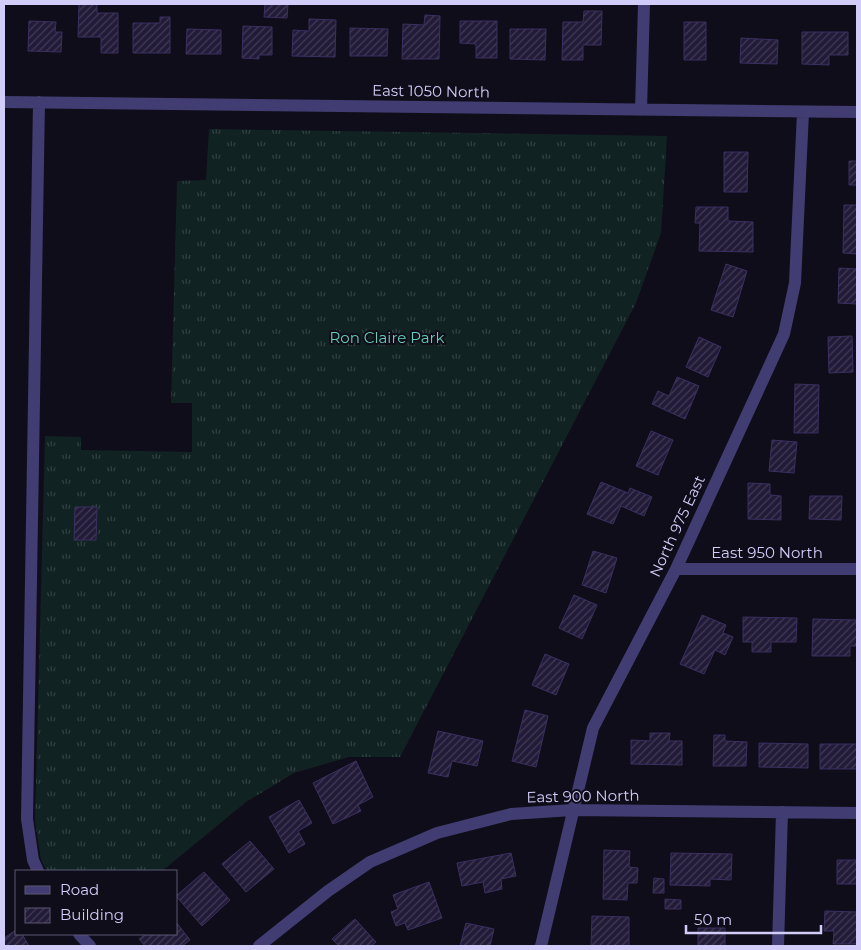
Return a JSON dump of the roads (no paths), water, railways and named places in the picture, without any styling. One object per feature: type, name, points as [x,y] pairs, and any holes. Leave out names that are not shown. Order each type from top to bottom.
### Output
[{"type":"street","points":[[641,110],[644,4]]},
{"type":"street","name":"East 1050 North","points":[[4,102],[857,112]]},
{"type":"street","points":[[38,870],[33,860],[27,819],[39,102]]},
{"type":"street","name":"North 975 East","points":[[540,946],[593,728],[676,569],[784,334],[795,283],[804,112]]},
{"type":"street","name":"East 950 North","points":[[676,569],[857,569]]},
{"type":"street","name":"East 900 North","points":[[259,946],[328,891],[370,862],[437,833],[511,814],[572,810],[857,813]]},
{"type":"street","points":[[778,946],[782,812]]},
{"type":"street","points":[[80,935],[90,946]]},
{"type":"park label","name":"Ron Claire Park","points":[[387,337]]}]
